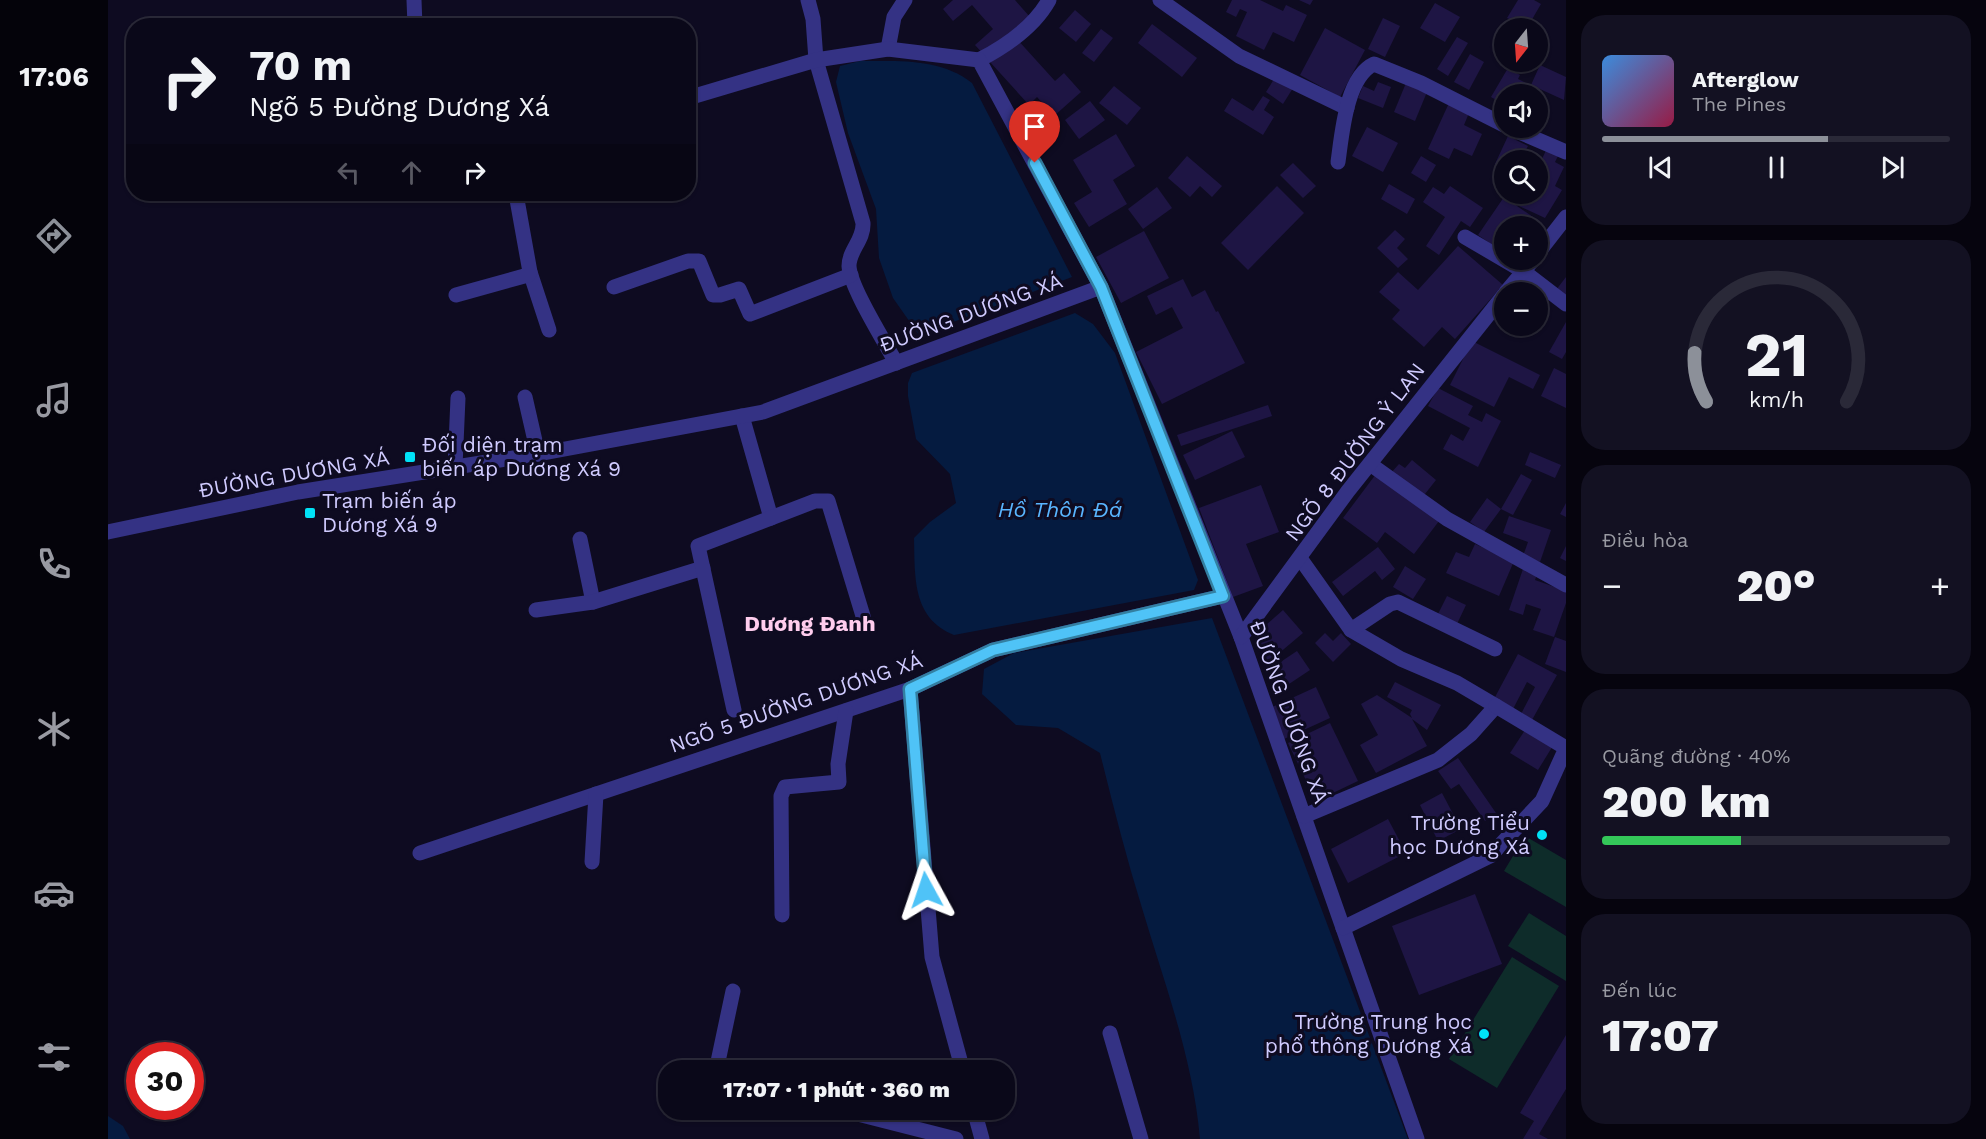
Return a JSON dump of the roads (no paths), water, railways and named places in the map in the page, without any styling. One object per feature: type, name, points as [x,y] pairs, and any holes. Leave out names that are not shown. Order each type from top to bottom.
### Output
[{"type":"street","points":[[414,0],[415,18]]},
{"type":"street","points":[[808,0],[813,19],[816,60],[863,223],[864,231],[849,266],[851,275],[900,361]]},
{"type":"street","points":[[888,49],[894,17],[905,0]]},
{"type":"street","points":[[696,96],[816,60],[888,49],[979,60],[999,50],[1024,30],[1049,0]]},
{"type":"street","points":[[1160,0],[1239,56],[1347,108]]},
{"type":"street","points":[[979,60],[1101,287]]},
{"type":"street","points":[[1338,162],[1347,108],[1365,69],[1374,64],[1421,83],[1494,120]]},
{"type":"street","points":[[1533,138],[1566,152]]},
{"type":"street","points":[[517,201],[530,272],[549,330]]},
{"type":"street","points":[[1548,240],[1566,217]]},
{"type":"street","points":[[1466,237],[1494,250]]},
{"type":"street","points":[[614,287],[688,261],[699,261],[713,295],[739,289],[750,314],[851,275]]},
{"type":"street","name":"NGÕ 8 ĐƯỜNG Ỷ LAN","points":[[1515,282],[1524,270]]},
{"type":"street","points":[[1533,270],[1566,304]]},
{"type":"street","points":[[456,295],[528,275],[530,272]]},
{"type":"street","name":"ĐƯỜNG DƯƠNG XÁ","points":[[108,532],[298,492],[538,454],[763,412],[1101,287],[1241,637],[1418,1139]]},
{"type":"street","name":"NGÕ 8 ĐƯỜNG Ỷ LAN","points":[[1241,637],[1370,464],[1494,308]]},
{"type":"street","points":[[525,397],[538,454]]},
{"type":"street","points":[[455,467],[458,398]]},
{"type":"street","points":[[742,416],[771,518]]},
{"type":"street","points":[[1370,464],[1447,519],[1566,585]]},
{"type":"street","points":[[734,710],[698,546],[815,501],[828,501],[863,616]]},
{"type":"street","points":[[580,539],[593,602]]},
{"type":"street","points":[[1300,558],[1351,630],[1401,659],[1457,683],[1566,748],[1542,801],[1490,856],[1343,928]]},
{"type":"street","points":[[536,610],[593,602],[703,567]]},
{"type":"street","name":"NGÕ 5 ĐƯỜNG DƯƠNG XÁ","points":[[420,853],[910,689],[993,650],[1223,596]]},
{"type":"street","points":[[1351,630],[1390,604],[1398,602],[1495,649]]},
{"type":"street","points":[[910,689],[932,957],[960,1060]]},
{"type":"street","points":[[1304,816],[1437,760],[1471,734],[1496,706]]},
{"type":"street","points":[[782,915],[781,796],[785,787],[839,782],[838,765],[846,711]]},
{"type":"street","points":[[592,862],[596,794]]},
{"type":"street","points":[[718,1060],[733,991]]},
{"type":"street","points":[[1110,1034],[1137,1139]]},
{"type":"street","points":[[870,1120],[906,1133],[956,1139]]},
{"type":"street","points":[[977,1120],[982,1139]]},
{"type":"water","points":[[860,61],[904,61],[933,65],[960,75],[972,83],[1072,277],[919,335],[893,298],[879,258],[876,209],[848,133],[836,82],[840,66]]},
{"type":"water","name":"Hồ Thôn Đá","points":[[1075,313],[1093,324],[1115,353],[1198,580],[1194,590],[954,635],[940,628],[930,618],[923,607],[916,581],[914,538],[930,522],[956,503],[950,474],[916,439],[908,396],[908,383],[912,373]]},
{"type":"water","points":[[1212,618],[1408,1139],[1200,1139],[1185,1051],[1131,870],[1100,753],[1058,728],[1016,725],[982,694],[984,669],[1014,653]]},
{"type":"water","points":[[108,1116],[123,1126],[130,1139],[108,1139]]},
{"type":"place","name":"Đối diện trạm biến áp Dương Xá 9","points":[[410,457]]},
{"type":"place","name":"Trạm biến áp Dương Xá 9","points":[[310,513]]},
{"type":"place","name":"Trường Tiểu học Dương Xá","points":[[1542,835]]},
{"type":"place","name":"Trường Trung học phổ thông Dương Xá","points":[[1484,1034]]},
{"type":"district","name":"Dương Đanh","points":[[810,623]]}]
